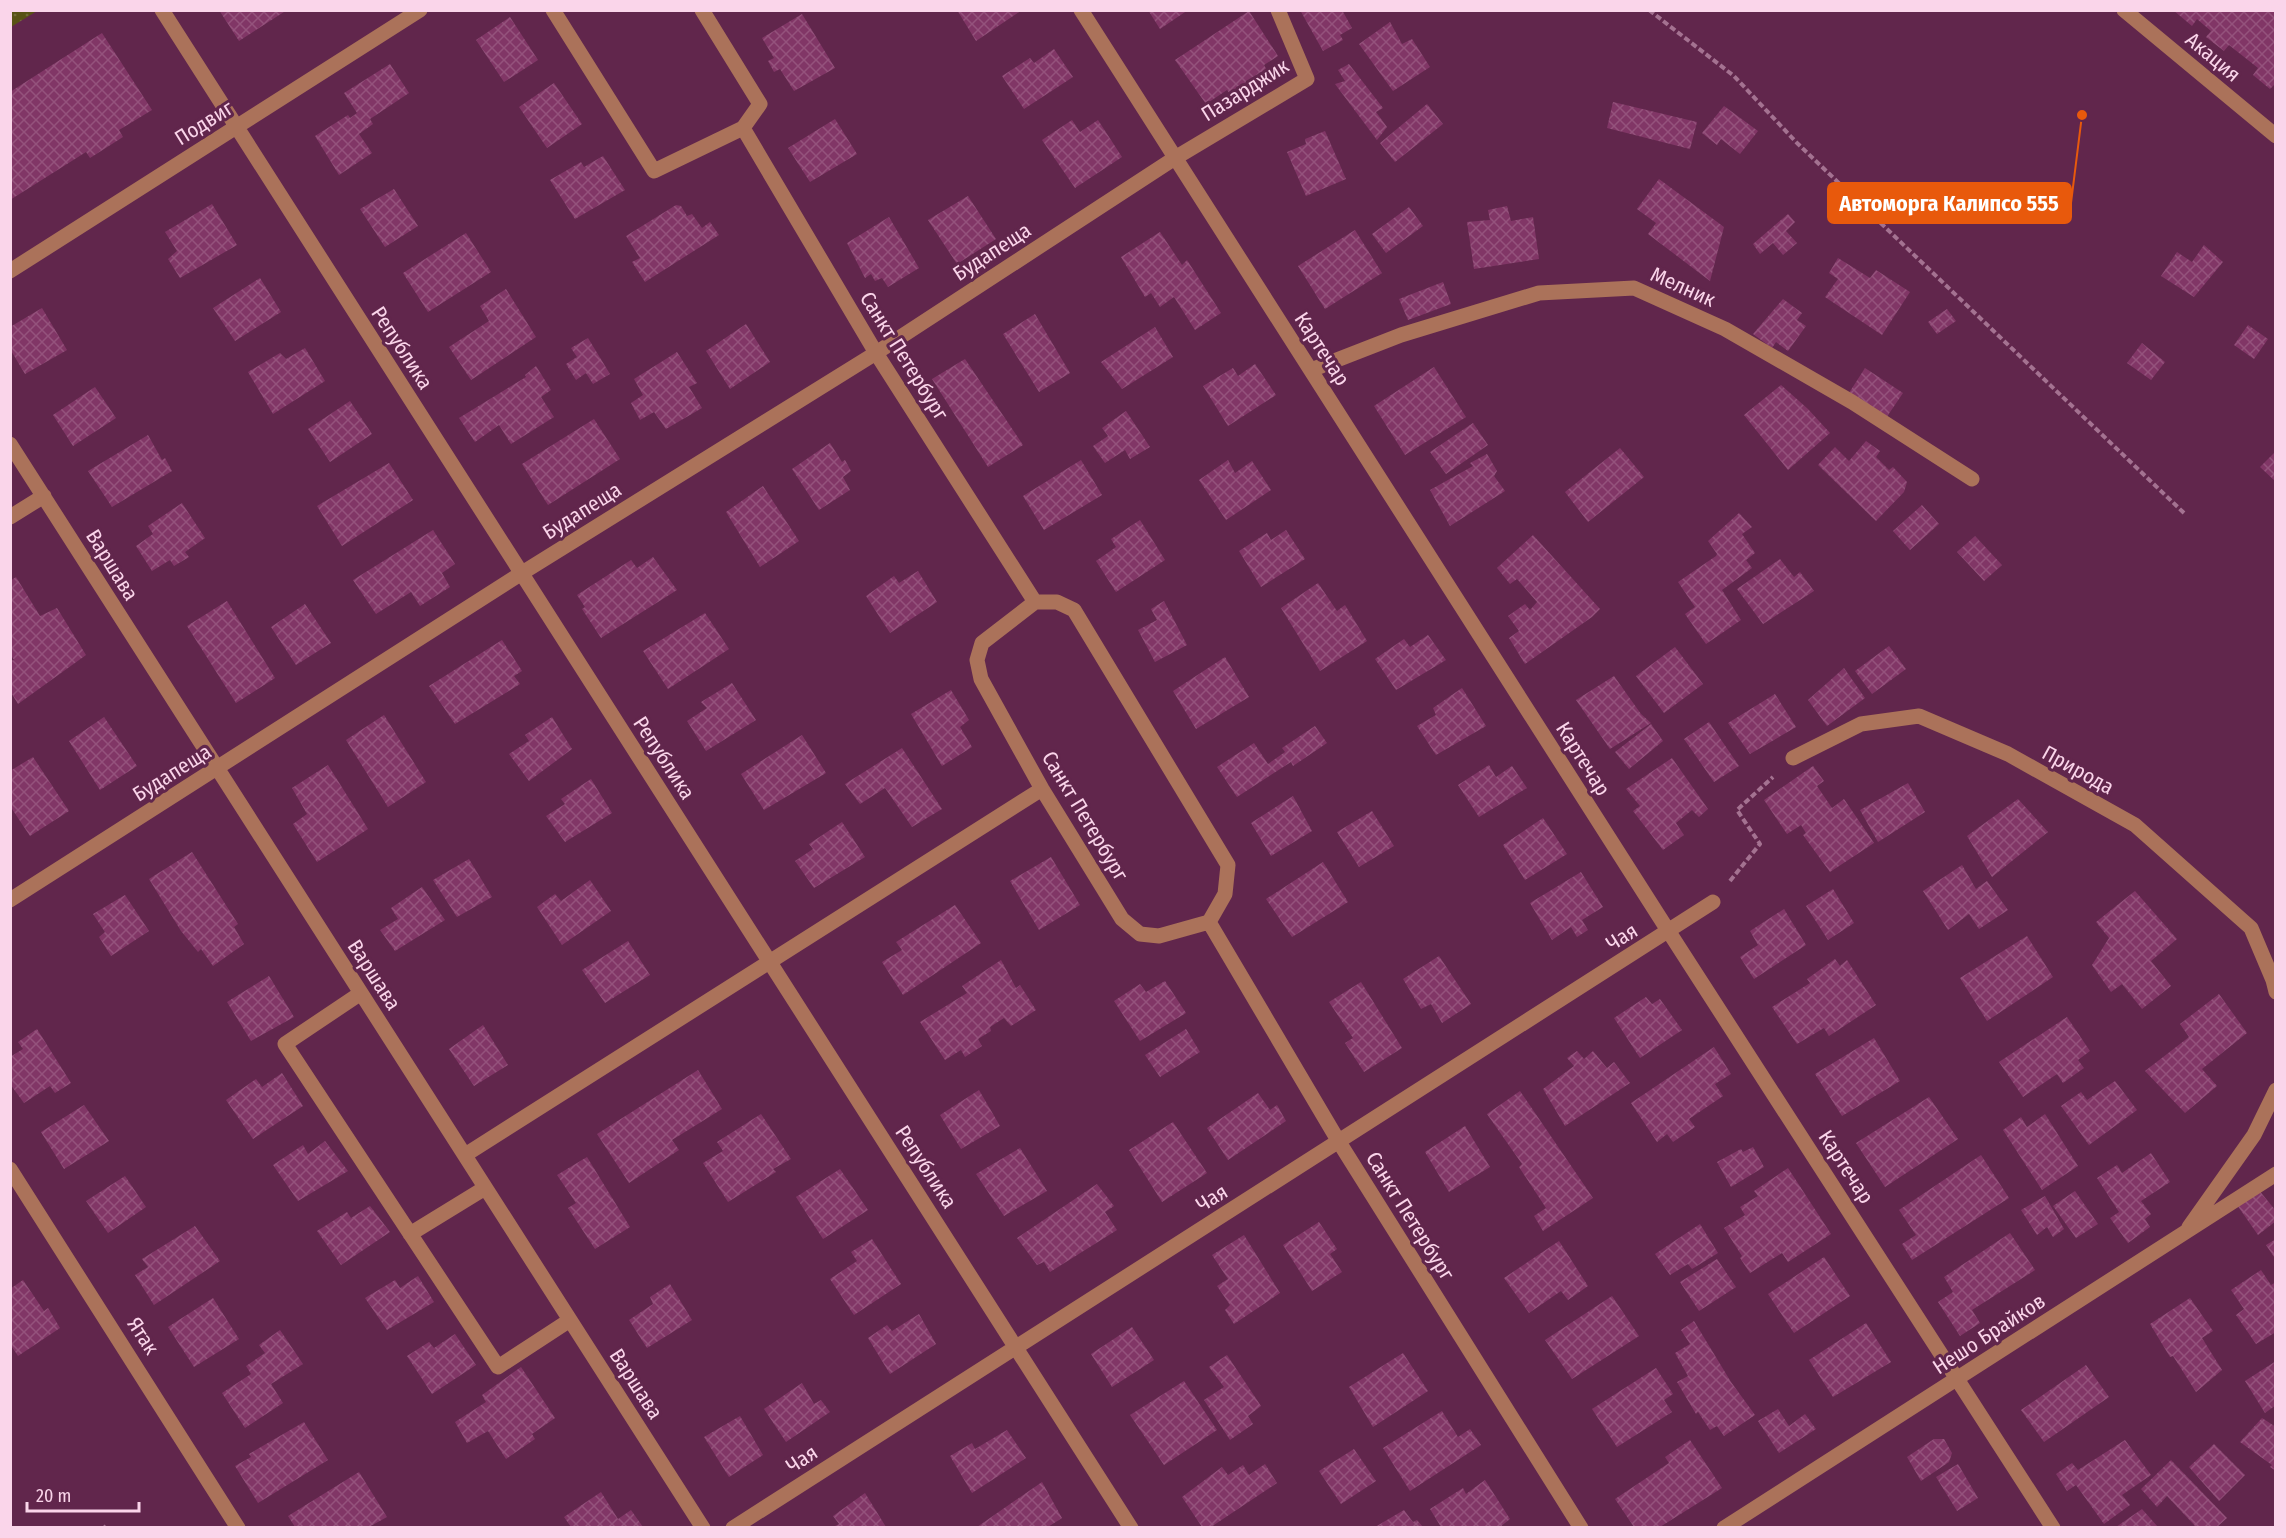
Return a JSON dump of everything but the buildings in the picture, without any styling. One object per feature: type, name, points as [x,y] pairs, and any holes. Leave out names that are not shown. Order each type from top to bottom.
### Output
[{"type":"street","name":"Република","points":[[162,10],[1131,1527]]},
{"type":"street","name":"Подвиг","points":[[10,271],[236,127],[397,17],[420,10]]},
{"type":"street","points":[[553,10],[654,171],[743,128],[760,104],[702,10]]},
{"type":"street","name":"Картечар","points":[[1081,10],[1669,932],[2053,1527]]},
{"type":"street","name":"Пазарджик","points":[[1176,158],[1307,79],[1278,10]]},
{"type":"street","name":"Акация","points":[[2124,10],[2276,136]]},
{"type":"street","name":"Санкт Петербург","points":[[743,128],[876,353],[1035,602],[982,643],[977,660],[981,679],[1042,789],[1122,919],[1140,934],[1159,936],[1209,922],[1339,1142],[1581,1527]]},
{"type":"street","name":"Будапеща","points":[[10,900],[522,573],[876,353],[1176,158]]},
{"type":"street","name":"Мелник","points":[[1311,370],[1401,335],[1539,293],[1634,288],[1725,329],[1852,402],[1972,479]]},
{"type":"street","name":"Варшава","points":[[10,444],[484,1188],[704,1527]]},
{"type":"street","points":[[10,518],[44,496]]},
{"type":"street","points":[[1035,602],[1057,602],[1074,610],[1228,865],[1225,894],[1209,922]]},
{"type":"street","name":"Природа","points":[[1793,758],[1861,724],[1919,716],[2008,754],[2134,825],[2251,928],[2276,992]]},
{"type":"street","points":[[465,1155],[1042,789]]},
{"type":"street","name":"Чая","points":[[733,1527],[1713,902]]},
{"type":"street","points":[[361,993],[285,1044],[498,1367],[570,1320]]},
{"type":"street","points":[[2184,1234],[2254,1135],[2276,1090]]},
{"type":"street","name":"Ятак","points":[[10,1169],[238,1527]]},
{"type":"street","name":"Нешо Брайков","points":[[1724,1527],[2276,1174]]},
{"type":"street","points":[[410,1234],[484,1188]]},
{"type":"path","points":[[1649,10],[1734,76],[1797,143],[2185,514]]},
{"type":"path","points":[[1713,902],[1760,844],[1737,810],[1793,758]]},
{"type":"shaded area","points":[[11,10],[37,10],[37,11],[11,27]]},
{"type":"place","name":"Автоморга Калипсо 555","points":[[2082,115]]}]
